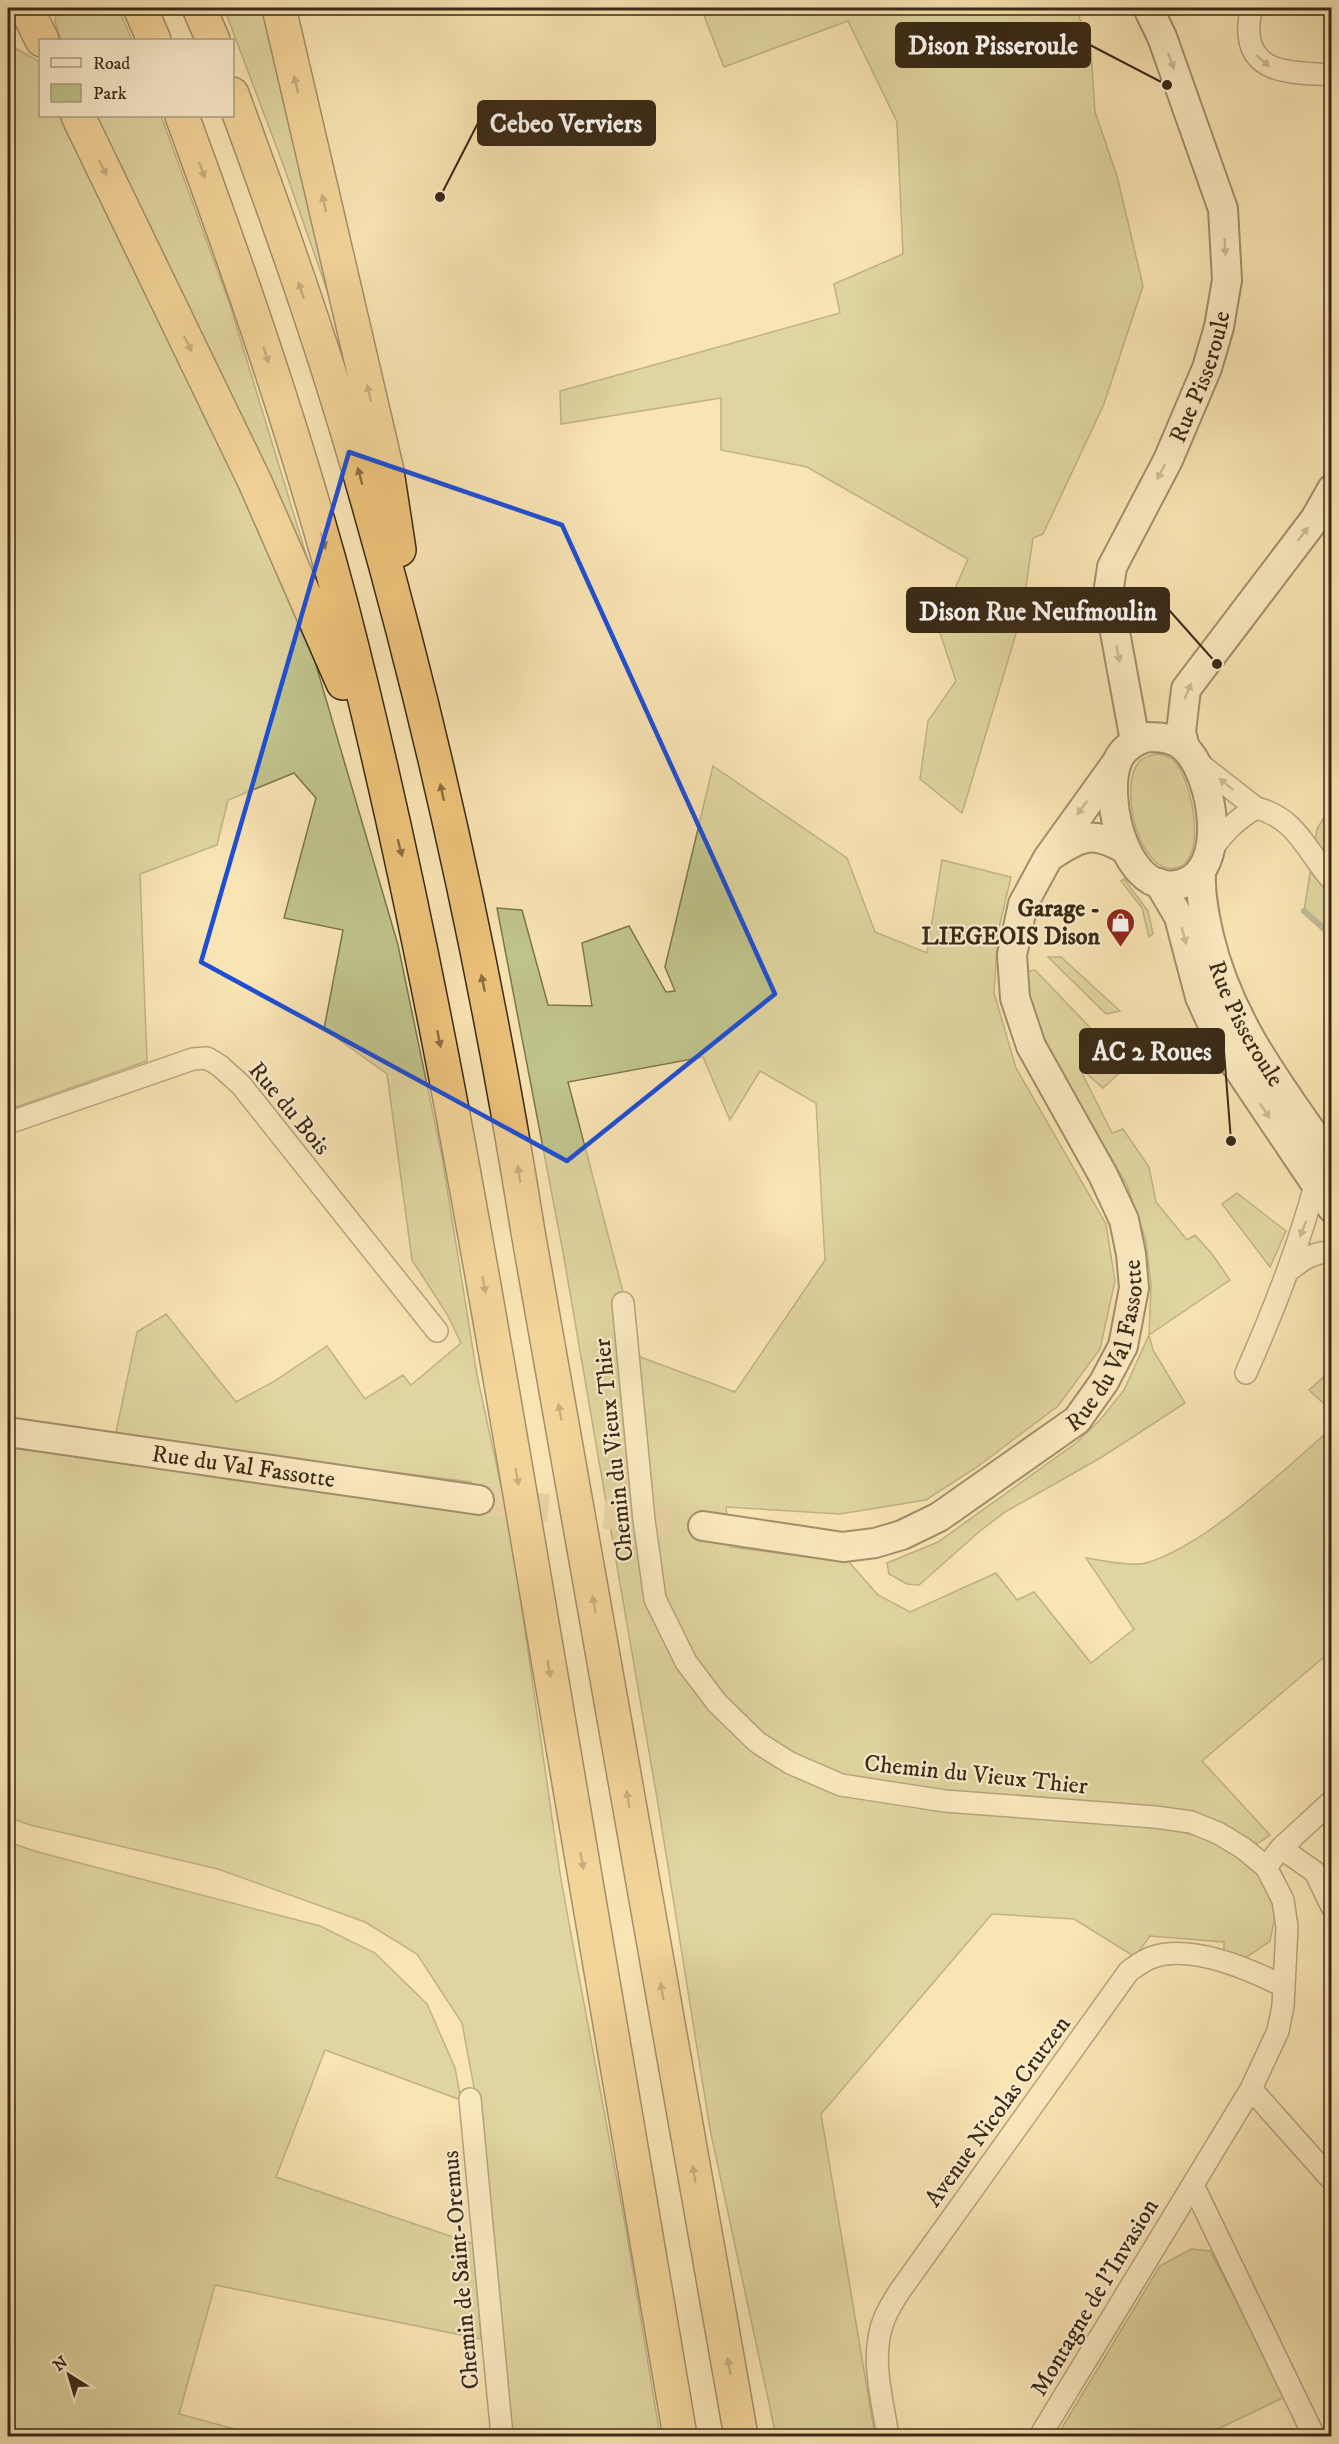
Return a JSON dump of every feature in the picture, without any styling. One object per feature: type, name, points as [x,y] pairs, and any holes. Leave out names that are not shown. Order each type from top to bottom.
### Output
[{"type":"highway","points":[[26,8],[42,39]]},
{"type":"highway","points":[[140,8],[154,39]]},
{"type":"highway","points":[[199,8],[213,39]]},
{"type":"highway","points":[[279,8],[387,471],[425,715]]},
{"type":"highway","points":[[234,99],[286,242],[352,446],[425,715],[506,1094],[536,1279],[741,2432]]},
{"type":"highway","points":[[78,117],[260,492],[338,670],[385,791]]},
{"type":"highway","points":[[182,117],[235,260],[299,455],[341,605],[404,864],[474,1227],[680,2436]]},
{"type":"main road","name":"Rue Pisseroule","points":[[1148,8],[1162,37],[1223,209],[1227,280],[1219,327],[1207,368],[1168,460],[1112,567],[1108,594],[1126,751],[1113,799],[1119,833],[1125,849],[1137,867],[1159,883],[1179,918],[1200,997],[1221,1042],[1332,1208]]},
{"type":"main road","name":"Rue Pisseroule","points":[[1332,489],[1315,519],[1186,689],[1181,724],[1210,808],[1201,898],[1217,966],[1235,1012],[1280,1086],[1332,1161]]},
{"type":"main road","points":[[1126,751],[1147,737],[1161,737],[1173,740],[1190,755]]},
{"type":"main road","name":"Rue du Val Fassotte","points":[[704,1526],[843,1546],[875,1543],[902,1535],[939,1517],[1077,1420],[1104,1382],[1123,1346],[1134,1288],[1131,1254],[1124,1220],[1103,1175],[1044,1072],[1024,1027],[1015,998],[1012,967],[1014,940],[1023,903],[1048,858],[1126,751]]},
{"type":"main road","name":"Rue du Val Fassotte","points":[[1048,858],[1071,842],[1093,836],[1108,840],[1125,849]]},
{"type":"main road","points":[[1159,883],[1182,884],[1206,860]]},
{"type":"main road","name":"Rue du Val Fassotte","points":[[8,1432],[479,1500]]},
{"type":"street","points":[[1251,8],[1249,35],[1252,51],[1264,65],[1275,70],[1332,75]]},
{"type":"street","points":[[1190,755],[1256,808],[1267,810],[1288,822],[1332,880]]},
{"type":"street","points":[[1206,860],[1223,833],[1238,819],[1256,808]]},
{"type":"street","name":"Rue du Bois","points":[[8,1123],[164,1068],[194,1059],[207,1058],[220,1066],[241,1085],[437,1331]]},
{"type":"street","points":[[1246,1373],[1270,1319],[1305,1227],[1315,1185]]},
{"type":"street","points":[[1287,1272],[1317,1252],[1332,1252]]},
{"type":"street","name":"Chemin du Vieux Thier","points":[[623,1303],[644,1520],[655,1599],[686,1662],[717,1703],[757,1742],[790,1763],[841,1785],[945,1801],[1155,1817],[1191,1822],[1218,1833],[1243,1848],[1266,1867]]},
{"type":"street","points":[[1266,1867],[1281,1848],[1332,1800]]},
{"type":"street","points":[[1281,1848],[1315,1872],[1332,1907]]},
{"type":"street","name":"Montagne de l'Invasion","points":[[1040,2436],[1251,2089],[1278,2031],[1283,2006],[1287,1927],[1283,1900],[1266,1867]]},
{"type":"street","name":"Avenue Nicolas Crutzen","points":[[888,2436],[878,2369],[878,2342],[885,2318],[898,2292],[1129,1971],[1154,1957],[1172,1954],[1197,1956],[1255,1972],[1283,1986]]},
{"type":"street","points":[[1251,2089],[1332,2180]]},
{"type":"street","name":"Chemin de Saint-Oremus","points":[[470,2099],[502,2436]]},
{"type":"street","name":"Montagne de l'Invasion","points":[[1193,2185],[1314,2436]]},
{"type":"highlighted area","points":[[349,452],[562,525],[775,994],[567,1161],[201,962]]},
{"type":"green space","points":[[57,8],[118,8],[132,39],[61,39],[55,22]]},
{"type":"green space","points":[[224,8],[265,8],[317,232],[329,296],[283,164]]},
{"type":"green space","points":[[701,8],[1076,8],[1091,50],[1095,112],[1117,176],[1143,286],[1104,404],[1043,534],[1033,538],[1022,614],[962,813],[920,779],[928,721],[956,681],[938,627],[968,559],[807,467],[721,450],[721,398],[561,424],[560,391],[840,313],[834,284],[903,254],[897,122],[848,21],[724,67]]},
{"type":"green space","points":[[8,48],[17,49],[39,61],[39,117],[65,117],[299,607],[398,945],[442,1157],[477,1375],[511,1533],[561,1880],[626,2229],[660,2436],[512,2436],[476,2098],[462,2023],[417,1954],[365,1922],[218,1869],[30,1825],[8,1817],[8,1449],[475,1512],[471,1482],[115,1437],[137,1332],[166,1314],[236,1402],[273,1382],[327,1346],[365,1399],[403,1375],[411,1385],[461,1343],[447,1314],[412,1260],[387,1074],[324,1029],[343,930],[284,918],[316,798],[294,773],[228,800],[217,845],[140,874],[147,1061],[8,1110]]},
{"type":"green space","points":[[95,117],[161,117],[229,302],[309,564]]},
{"type":"green space","points":[[1155,754],[1172,759],[1179,768],[1194,815],[1193,848],[1188,860],[1179,867],[1165,867],[1153,860],[1143,846],[1136,828],[1132,809],[1133,773],[1141,760]]},
{"type":"green space","points":[[713,766],[847,858],[875,932],[927,953],[942,860],[1011,877],[998,932],[994,993],[1016,1068],[1106,1224],[1115,1281],[1100,1349],[1058,1406],[977,1467],[926,1500],[840,1514],[726,1507],[730,1547],[849,1562],[878,1595],[910,1612],[996,1573],[1017,1600],[1034,1592],[1091,1663],[1134,1629],[1086,1558],[1140,1564],[1169,1554],[1194,1540],[1243,1505],[1331,1429],[1331,1651],[1202,1761],[1270,1835],[1257,1844],[1199,1816],[927,1792],[834,1775],[788,1754],[846,1796],[1160,1827],[1212,1839],[1255,1869],[1276,1912],[1270,1941],[1247,1957],[1224,1955],[1224,1942],[1150,1936],[1135,1957],[1074,1919],[992,1914],[821,2114],[875,2436],[776,2436],[710,2129],[658,1804],[563,1252],[497,908],[522,910],[548,1005],[592,1006],[582,943],[629,926],[666,992],[675,991],[665,967]],"holes":[[[703,1057],[730,1120],[760,1071],[816,1103],[825,1260],[735,1392],[640,1357],[568,1082]],[[668,1610],[703,1669],[742,1716],[782,1750],[694,1686]]]},
{"type":"green space","points":[[1331,806],[1331,936],[1304,911],[1317,829]]},
{"type":"green space","points":[[1124,879],[1148,911],[1153,934],[1149,937],[1142,908],[1121,881]]},
{"type":"green space","points":[[1048,957],[1061,957],[1120,1011],[1106,1014]]},
{"type":"green space","points":[[1035,970],[1127,1066],[1103,1088],[1079,1067],[1112,1133],[1123,1129],[1149,1167],[1156,1202],[1187,1240],[1195,1235],[1230,1280],[1149,1335],[1151,1285],[1146,1241],[1127,1185],[1050,1054],[1052,1052],[1032,1016],[1024,972]]},
{"type":"green space","points":[[1237,1193],[1286,1231],[1270,1267],[1222,1204]]},
{"type":"green space","points":[[1149,1335],[1153,1350],[1185,1403],[1102,1457],[1005,1512],[919,1585],[907,1584],[889,1574],[887,1563],[938,1542],[1076,1443],[1100,1420],[1124,1390]]},
{"type":"green space","points":[[1331,1370],[1331,1410],[1309,1390]]},
{"type":"green space","points":[[8,1842],[38,1852],[320,1926],[375,1953],[427,2004],[455,2068],[461,2100],[325,2050],[276,2177],[474,2244],[481,2339],[215,2285],[179,2414],[261,2436],[8,2436]]},
{"type":"green space","points":[[1191,2249],[1210,2251],[1287,2396],[1203,2436],[1057,2436],[1160,2266]]},
{"type":"waterway","points":[[1304,911],[1332,936]]},
{"type":"tunnel","points":[[479,1500],[703,1526]]},
{"type":"place","name":"Dison Pisseroule","points":[[1167,85]]},
{"type":"place","name":"Cebeo Verviers","points":[[440,197]]},
{"type":"place","name":"Dison Rue Neufmoulin","points":[[1217,664]]},
{"type":"place","name":"Garage - LIEGEOIS Dison","points":[[1121,948]]},
{"type":"place","name":"AC 2 Roues","points":[[1231,1141]]}]
